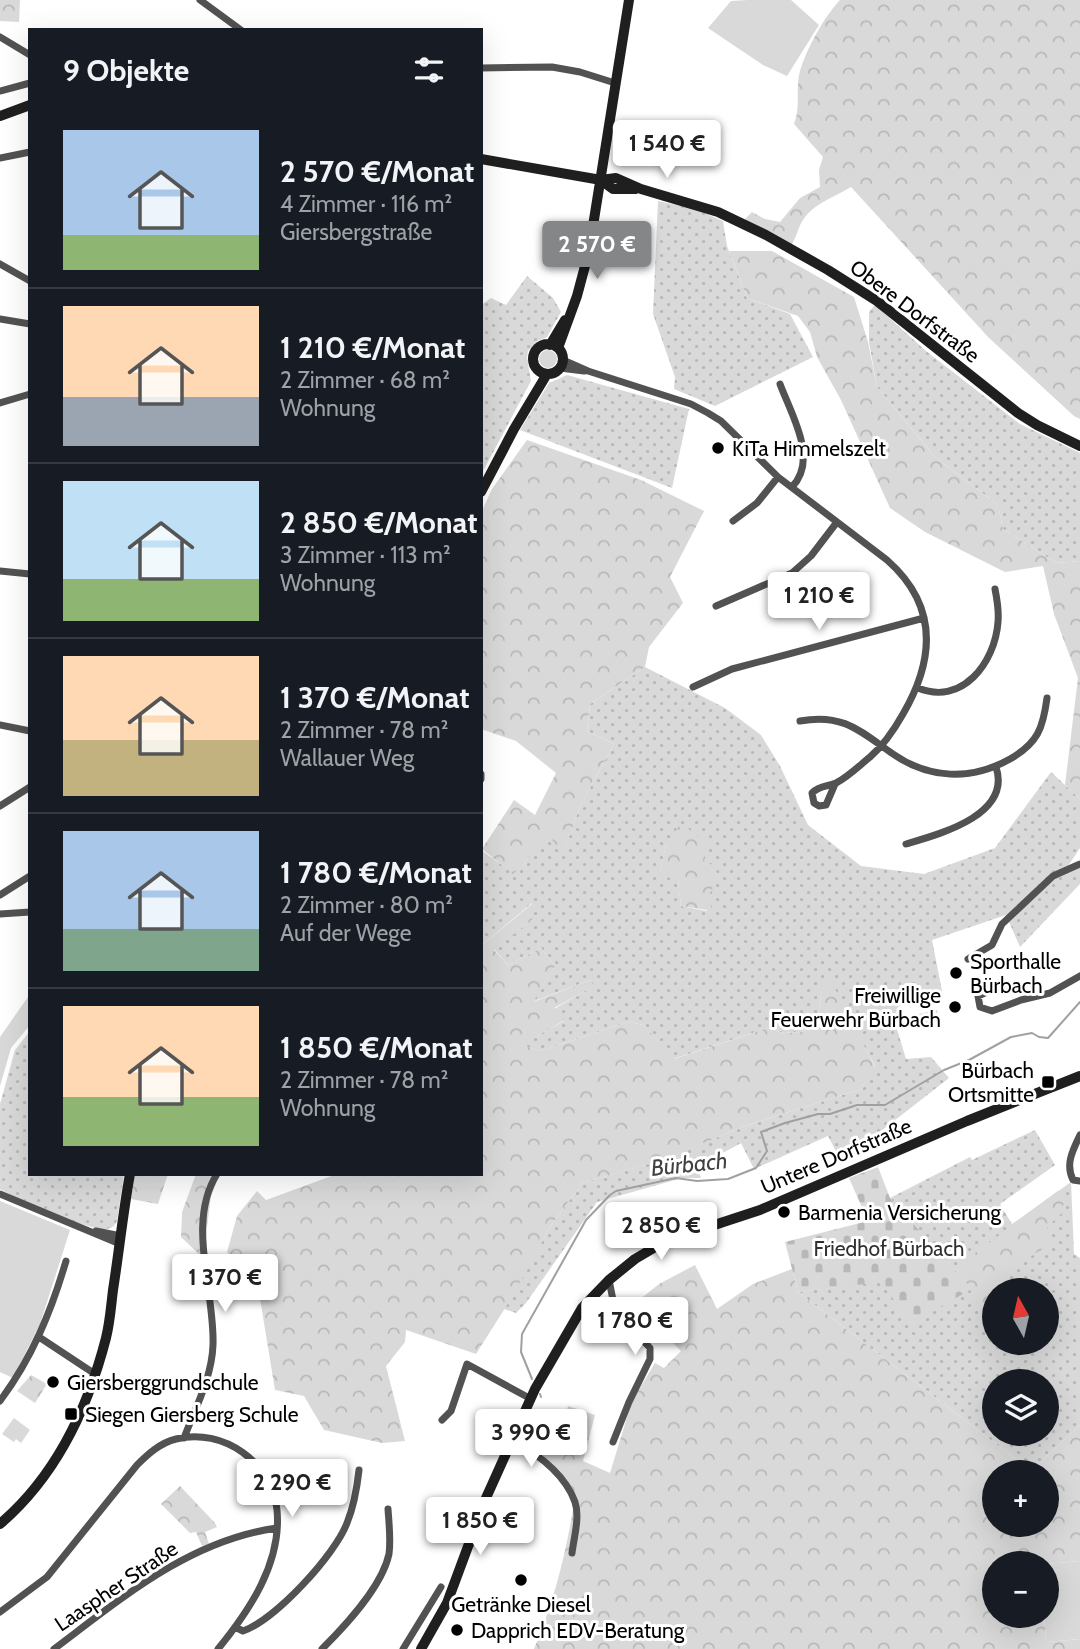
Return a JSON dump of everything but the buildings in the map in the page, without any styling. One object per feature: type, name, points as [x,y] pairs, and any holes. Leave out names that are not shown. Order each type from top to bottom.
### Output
[{"type":"street","points":[[200,0],[238,28]]},
{"type":"street","points":[[561,364],[554,346],[571,311],[589,251],[629,0]]},
{"type":"street","points":[[0,37],[28,54]]},
{"type":"street","points":[[483,68],[552,67],[615,83]]},
{"type":"street","points":[[0,90],[28,83]]},
{"type":"street","points":[[0,116],[28,106]]},
{"type":"street","points":[[0,158],[28,152]]},
{"type":"street","name":"Obere Dorfstraße","points":[[483,159],[601,180],[613,189],[641,189],[718,212],[766,235],[877,301],[1018,413],[1080,446]]},
{"type":"street","points":[[0,264],[28,280]]},
{"type":"street","points":[[0,319],[28,324]]},
{"type":"street","points":[[543,372],[534,363],[535,354],[541,347],[554,346]]},
{"type":"street","points":[[483,488],[543,372],[561,364],[691,404],[708,413],[721,421],[778,477],[901,572],[917,598],[924,618],[927,645],[918,688],[882,746],[835,784]]},
{"type":"street","points":[[780,384],[797,429],[803,456],[799,480],[792,487]]},
{"type":"street","points":[[0,403],[28,395]]},
{"type":"street","points":[[733,521],[757,503],[778,477]]},
{"type":"street","points":[[716,606],[792,573],[811,556],[837,522]]},
{"type":"street","points":[[0,571],[28,575]]},
{"type":"street","points":[[918,688],[927,692],[949,692],[973,678],[982,668],[993,649],[999,620],[995,589]]},
{"type":"street","points":[[692,687],[732,669],[924,618]]},
{"type":"street","points":[[800,721],[816,719],[848,724],[869,735],[907,763],[927,771],[959,775],[996,767],[1017,755],[1044,724],[1047,698]]},
{"type":"street","points":[[0,725],[28,731]]},
{"type":"street","points":[[906,844],[962,825],[977,815],[997,793],[999,777],[996,767]]},
{"type":"street","points":[[0,806],[28,788]]},
{"type":"street","points":[[968,959],[992,945],[1002,924],[1053,876],[1080,864]]},
{"type":"street","points":[[0,895],[28,877]]},
{"type":"street","points":[[0,914],[28,912]]},
{"type":"street","points":[[1001,986],[978,996],[980,1007],[992,1011],[1050,993],[1080,976]]},
{"type":"street","name":"Untere Dorfstraße","points":[[421,1649],[447,1603],[486,1498],[531,1399],[574,1320],[593,1293],[635,1259],[657,1246],[760,1210],[967,1121],[1080,1076]]},
{"type":"street","points":[[1077,1181],[1069,1169],[1070,1157],[1080,1135]]},
{"type":"street","points":[[0,1524],[33,1491],[54,1462],[78,1420],[103,1349],[104,1316],[112,1297],[130,1176]]},
{"type":"street","points":[[187,1438],[212,1355],[213,1332],[202,1226],[208,1192],[216,1176]]},
{"type":"street","points":[[0,1194],[75,1225],[121,1240]]},
{"type":"street","points":[[0,1401],[23,1369],[39,1338],[66,1261]]},
{"type":"street","points":[[609,1280],[615,1310],[650,1348],[650,1359],[613,1442]]},
{"type":"street","points":[[39,1338],[95,1374]]},
{"type":"street","points":[[442,1420],[451,1411],[467,1364],[531,1399]]},
{"type":"street","points":[[0,1612],[47,1577],[150,1452],[161,1445],[187,1438],[208,1438],[228,1444],[257,1464],[274,1495],[277,1528],[275,1545],[265,1576],[252,1605],[218,1649]]},
{"type":"street","points":[[512,1440],[547,1463],[568,1489],[575,1503],[576,1522],[572,1553]]},
{"type":"street","points":[[235,1627],[243,1631],[263,1622],[311,1575],[347,1525],[357,1490],[359,1470]]},
{"type":"street","points":[[322,1649],[381,1578],[389,1553],[388,1509]]},
{"type":"street","name":"Laaspher Straße","points":[[54,1649],[137,1587],[175,1563],[204,1548],[236,1537],[277,1528]]},
{"type":"street","points":[[403,1649],[441,1587]]},
{"type":"green space","points":[[0,0],[20,0],[19,22],[0,21]]},
{"type":"green space","points":[[791,0],[819,25],[787,76],[763,65],[708,28],[731,1]]},
{"type":"green space","points":[[840,0],[1080,0],[1080,419],[989,338],[851,187],[808,214],[790,246],[759,231],[745,219],[752,212],[765,219],[780,222],[800,198],[820,187],[819,170],[823,157],[794,124],[799,77],[817,33]]},
{"type":"green space","points":[[658,201],[695,209],[723,221],[727,246],[747,298],[790,314],[813,357],[715,406],[674,389],[675,377],[653,314]]},
{"type":"green space","points":[[729,251],[772,251],[854,297],[868,342],[877,387],[935,457],[998,505],[1003,529],[1056,563],[1080,561],[1080,799],[1065,785],[1078,678],[1054,614],[1043,566],[1005,572],[925,532],[890,508],[841,400],[817,357],[810,332],[798,316],[747,298]]},
{"type":"green space","points":[[527,276],[553,298],[561,312],[547,337],[537,341],[528,351],[531,381],[483,471],[483,304],[491,298],[506,305]]},
{"type":"green space","points":[[875,305],[926,351],[1020,424],[1080,453],[1080,561],[1056,563],[1003,529],[998,505],[935,457],[877,387],[869,342],[869,312]]},
{"type":"green space","points":[[544,350],[552,350],[557,359],[555,366],[544,368],[539,363],[539,355]]},
{"type":"green space","points":[[567,375],[689,409],[672,488],[520,430],[549,383]]},
{"type":"green space","points":[[527,440],[641,480],[704,511],[670,577],[683,603],[649,647],[645,667],[590,704],[587,731],[614,744],[580,806],[563,854],[547,833],[525,863],[513,874],[483,847],[514,800],[535,815],[556,773],[516,741],[483,730],[483,509],[492,489]]},
{"type":"green space","points":[[645,667],[725,708],[761,735],[780,766],[808,825],[861,866],[924,874],[995,848],[1051,772],[1080,799],[1080,848],[1068,866],[1080,863],[1080,884],[1020,947],[1006,915],[932,940],[943,996],[899,1006],[894,1019],[906,1059],[931,1057],[949,1078],[876,1135],[840,1159],[828,1136],[754,1169],[741,1143],[697,1167],[701,1178],[682,1178],[597,1202],[526,1303],[516,1313],[504,1309],[550,1227],[582,1183],[658,1161],[748,1125],[861,1089],[875,1066],[854,1028],[822,988],[817,1024],[802,1032],[784,1033],[768,1028],[673,1059],[644,1025],[628,1022],[541,1051],[520,1045],[564,1021],[554,1009],[593,986],[590,980],[532,1002],[555,966],[541,948],[508,965],[494,949],[532,920],[532,903],[483,944],[483,851],[513,873],[525,863],[547,832],[563,853],[580,806],[614,744],[587,731],[590,704]],"holes":[[[666,845],[713,916],[707,911],[681,906],[678,879],[660,872]]]},
{"type":"green space","points":[[679,826],[686,827],[708,844],[704,861],[715,866],[718,878],[709,895],[713,916],[707,918],[707,910],[681,906],[678,879],[665,877],[660,871],[666,845]]},
{"type":"green space","points":[[533,903],[532,920],[494,950],[508,965],[541,948],[555,966],[533,1002],[590,980],[594,986],[554,1008],[565,1020],[521,1045],[541,1051],[628,1022],[644,1025],[674,1059],[768,1028],[784,1033],[802,1032],[817,1024],[822,988],[828,975],[875,1067],[861,1089],[748,1125],[659,1161],[582,1183],[550,1227],[512,1297],[476,1354],[406,1330],[405,1342],[386,1366],[405,1441],[382,1443],[324,1430],[304,1396],[275,1390],[257,1280],[227,1252],[237,1216],[257,1191],[266,1200],[332,1176],[483,1176],[483,944]]},
{"type":"green space","points":[[28,997],[28,1027],[11,1048],[0,1086],[0,1037]]},
{"type":"green space","points":[[937,1010],[939,1023],[917,1028],[914,1015]]},
{"type":"green space","points":[[28,1034],[28,1176],[124,1176],[117,1221],[110,1228],[95,1228],[67,1219],[0,1189],[0,1104],[15,1050]]},
{"type":"green space","points":[[1035,1130],[1055,1165],[1000,1204],[1012,1224],[1071,1182],[1074,1254],[1080,1258],[1080,1425],[1059,1445],[1059,1369],[982,1369],[982,1433],[798,1292],[882,1281],[971,1289],[890,1198],[970,1157],[972,1160]]},
{"type":"green space","name":"Friedhof Bürbach","points":[[878,1167],[890,1198],[972,1289],[910,1324],[882,1282],[798,1292],[785,1242],[868,1221],[849,1178]]},
{"type":"green space","points":[[135,1176],[167,1176],[158,1204],[131,1199]]},
{"type":"green space","points":[[195,1176],[219,1176],[211,1196],[201,1256],[181,1237],[182,1212]]},
{"type":"green space","points":[[1058,1191],[1065,1198],[1061,1214],[1047,1227],[1052,1242],[999,1278],[982,1278],[982,1310],[976,1311],[972,1289],[963,1279],[959,1264]]},
{"type":"green space","points":[[0,1201],[70,1230],[40,1324],[13,1378],[0,1372]]},
{"type":"green space","points":[[695,1265],[717,1309],[753,1284],[792,1269],[798,1292],[982,1433],[982,1446],[998,1446],[1017,1460],[982,1460],[982,1537],[1059,1537],[1059,1460],[1043,1460],[1080,1425],[1080,1561],[1059,1563],[1059,1551],[982,1551],[982,1628],[1045,1628],[1046,1642],[1080,1639],[1080,1649],[534,1649],[558,1577],[574,1503],[537,1447],[562,1453],[567,1434],[562,1431],[568,1406],[595,1415],[583,1461],[610,1473],[632,1401],[655,1363],[664,1368],[681,1351],[634,1304],[659,1284]]},
{"type":"green space","points":[[31,1375],[47,1384],[35,1403],[17,1391]]},
{"type":"green space","points":[[14,1418],[30,1430],[21,1443],[2,1434]]},
{"type":"green space","points":[[998,1446],[1058,1446],[1043,1460],[1017,1460]]},
{"type":"green space","points":[[180,1486],[217,1527],[205,1532],[209,1544],[202,1546],[196,1532],[190,1533],[161,1504]]},
{"type":"green space","points":[[1080,1561],[1080,1639],[1046,1642],[1045,1628],[1059,1628],[1059,1563]]},
{"type":"waterway","name":"Bürbach","points":[[532,1379],[521,1352],[522,1334],[586,1220],[610,1195],[616,1191],[676,1178],[697,1181],[728,1179],[756,1168],[767,1151],[761,1132],[785,1123],[818,1114],[830,1114],[857,1105],[885,1105],[944,1070],[1011,1037],[1032,1033],[1048,1038],[1080,1002]]},
{"type":"waterway","name":"Bürbach","points":[[534,1444],[535,1435]]},
{"type":"place","name":"KiTa Himmelszelt","points":[[718,448]]},
{"type":"place","name":"Sporthalle Bürbach","points":[[956,973]]},
{"type":"place","name":"Freiwillige Feuerwehr Bürbach","points":[[955,1007]]},
{"type":"place","name":"Bürbach Ortsmitte","points":[[1048,1082]]},
{"type":"place","name":"Barmenia Versicherung","points":[[784,1212]]},
{"type":"place","name":"Giersberggrundschule","points":[[53,1382]]},
{"type":"place","name":"Siegen Giersberg Schule","points":[[71,1414]]},
{"type":"place","name":"Getränke Diesel","points":[[521,1580]]},
{"type":"place","name":"Dapprich EDV-Beratung","points":[[457,1630]]}]
